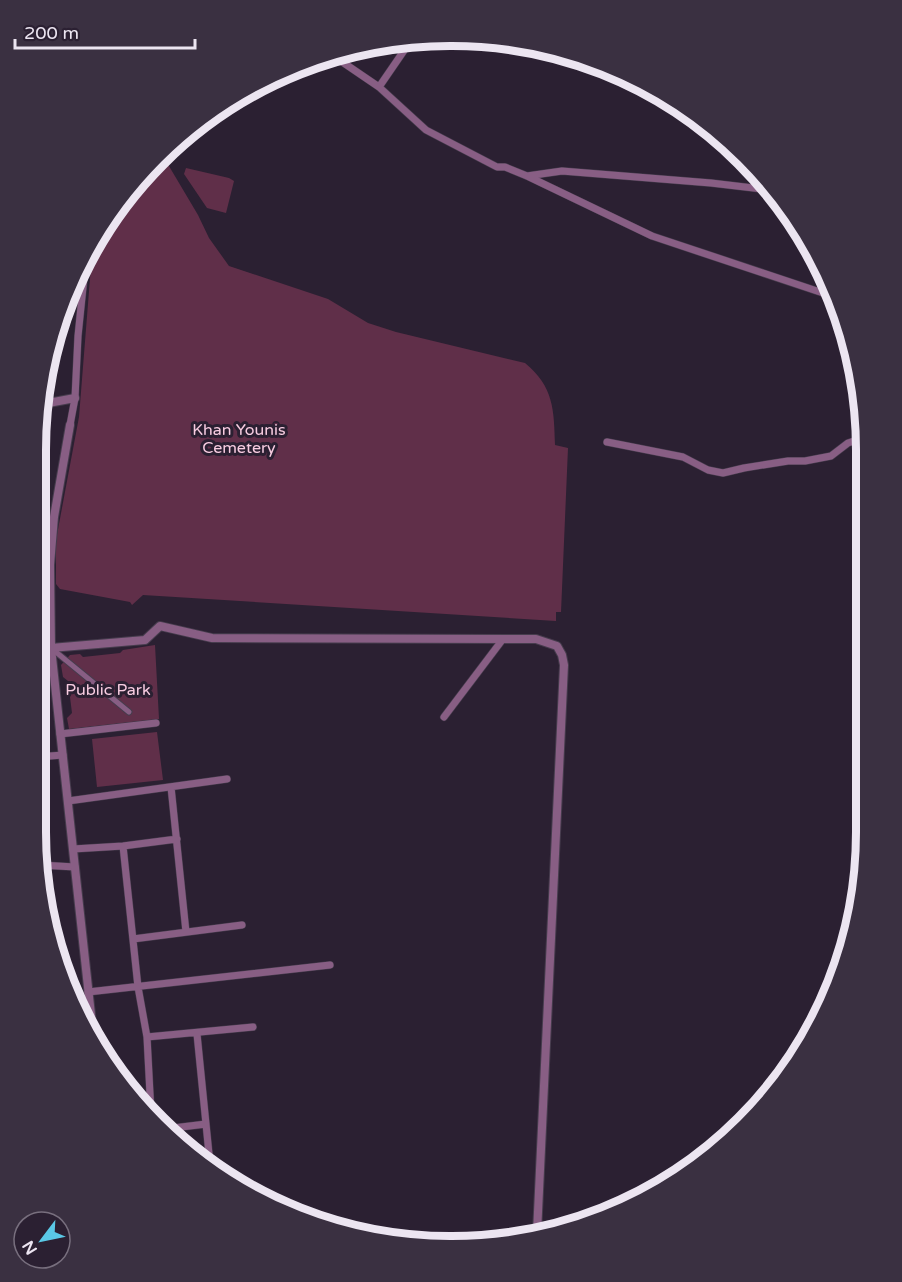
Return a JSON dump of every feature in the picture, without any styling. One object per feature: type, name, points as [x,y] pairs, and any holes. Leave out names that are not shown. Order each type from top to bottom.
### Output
[{"type":"street","points":[[379,87],[405,49]]},
{"type":"street","points":[[341,61],[379,87],[426,130],[497,167],[505,167],[527,176],[652,236],[824,294]]},
{"type":"street","points":[[527,176],[562,171],[759,189]]},
{"type":"street","points":[[84,282],[75,398],[54,517],[50,565],[51,648],[91,1015]]},
{"type":"street","points":[[49,403],[75,398]]},
{"type":"street","points":[[607,442],[683,458],[708,470],[723,473],[831,456],[848,443],[856,440]]},
{"type":"street","points":[[46,648],[146,640],[160,626],[212,638],[536,639],[554,643],[560,649],[564,665],[537,1226]]},
{"type":"street","points":[[444,717],[503,639]]},
{"type":"street","points":[[51,648],[129,712]]},
{"type":"street","points":[[60,734],[156,723]]},
{"type":"street","points":[[46,756],[63,755]]},
{"type":"street","points":[[68,801],[227,779]]},
{"type":"street","points":[[171,787],[186,932]]},
{"type":"street","points":[[73,849],[177,839]]},
{"type":"street","points":[[123,846],[138,987],[147,1037],[150,1102]]},
{"type":"street","points":[[48,865],[75,867]]},
{"type":"street","points":[[133,939],[242,925]]},
{"type":"street","points":[[88,992],[330,965]]},
{"type":"street","points":[[147,1037],[253,1027]]},
{"type":"street","points":[[197,1034],[209,1155]]},
{"type":"street","points":[[176,1128],[206,1124]]},
{"type":"green space","name":"Khan Younis Cemetery","points":[[167,163],[209,238],[229,266],[328,299],[368,323],[396,332],[525,363],[535,372],[547,390],[553,410],[555,445],[568,448],[561,612],[556,612],[556,621],[143,595],[132,605],[130,602],[60,589],[56,584],[56,540],[79,417],[91,267],[130,205]]},
{"type":"green space","points":[[186,168],[234,181],[226,213],[207,208],[184,174]]},
{"type":"green space","name":"Public Park","points":[[155,645],[159,719],[69,729],[67,718],[72,713],[68,681],[63,677],[61,665],[70,655],[80,654],[83,657],[120,653],[123,650]]},
{"type":"green space","points":[[157,732],[163,780],[97,787],[92,739]]}]
